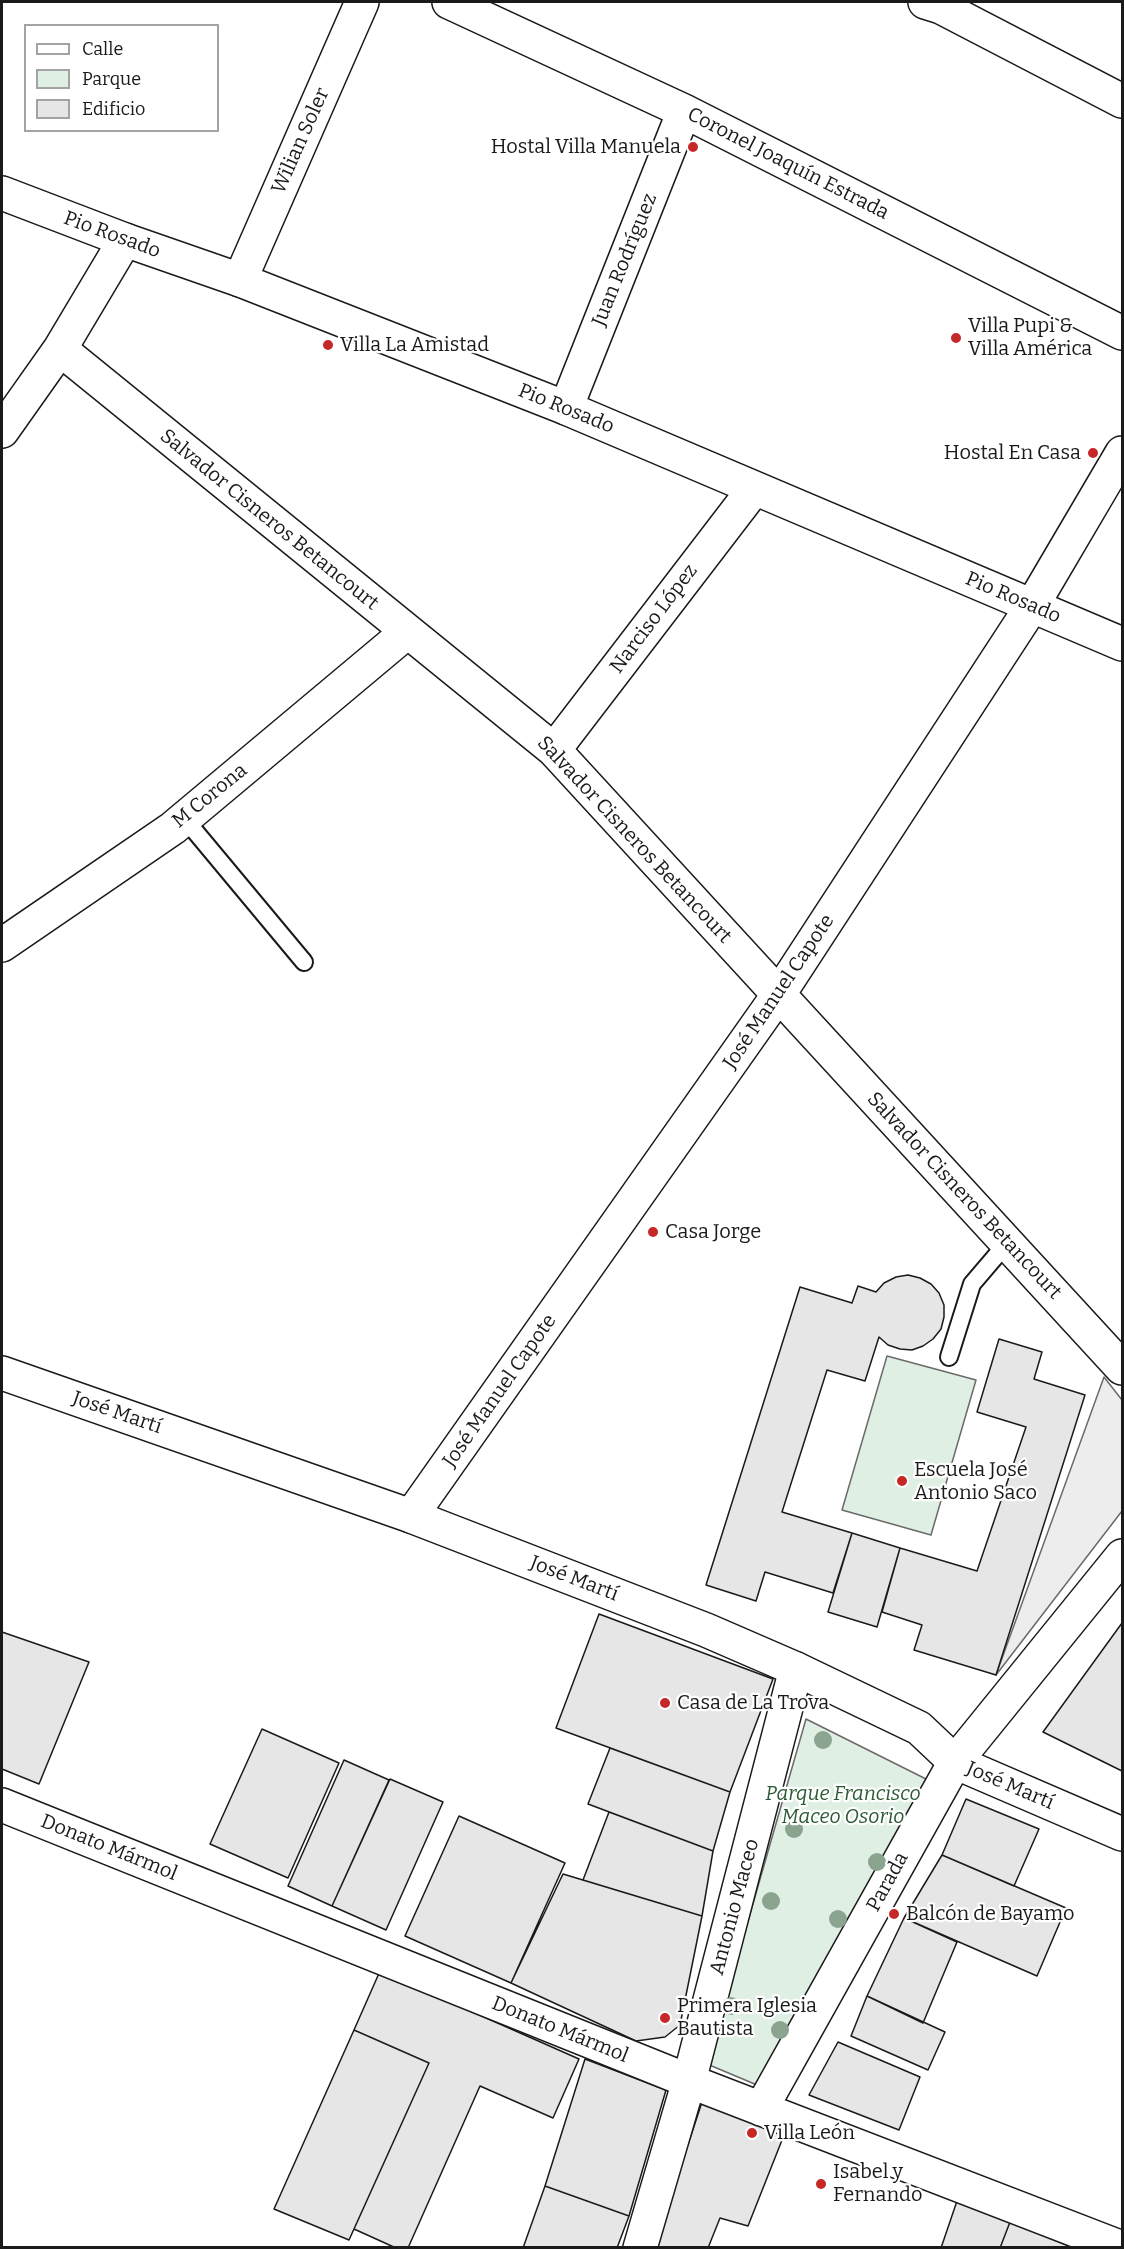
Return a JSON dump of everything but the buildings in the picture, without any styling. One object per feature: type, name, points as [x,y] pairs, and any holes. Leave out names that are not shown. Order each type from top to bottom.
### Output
[{"type":"street","name":"Wilian Soler","points":[[240,280],[362,2]]},
{"type":"street","name":"Coronel Joaquín Estrada","points":[[449,2],[684,111],[1122,333]]},
{"type":"street","points":[[925,2],[941,7],[1122,101]]},
{"type":"street","name":"Juan Rodríguez","points":[[566,408],[684,111]]},
{"type":"street","name":"Pio Rosado","points":[[2,193],[125,240],[240,280],[566,408],[1122,644]]},
{"type":"street","points":[[2,431],[60,349],[125,240]]},
{"type":"street","name":"Salvador Cisneros Betancourt","points":[[60,349],[554,750],[1122,1368]]},
{"type":"street","name":"José Manuel Capote","points":[[411,1516],[779,994],[1032,606],[1122,453]]},
{"type":"street","name":"Narciso López","points":[[554,750],[754,489]]},
{"type":"street","name":"M Corona","points":[[2,945],[184,818],[407,632]]},
{"type":"street","name":"José Martí","points":[[2,1373],[411,1516],[706,1629],[919,1728],[955,1762],[1122,1834]]},
{"type":"street","name":"Parada","points":[[761,2109],[955,1762],[1122,1556]]},
{"type":"street","name":"Antonio Maceo","points":[[640,2247],[689,2081],[796,1669]]},
{"type":"street","name":"Donato Mármol","points":[[2,1805],[689,2081],[1122,2247]]},
{"type":"lane","points":[[184,818],[304,962]]},
{"type":"lane","points":[[949,1357],[972,1284],[1007,1243]]},
{"type":"green space","points":[[887,1356],[976,1380],[931,1535],[842,1510]]},
{"type":"green space","name":"Parque Francisco Maceo Osorio","points":[[806,1719],[926,1779],[757,2085],[707,2064]]},
{"type":"shaded area","points":[[1104,1377],[1122,1400],[1122,1511],[996,1675]]},
{"type":"place","name":"Hostal Villa Manuela","points":[[693,147]]},
{"type":"place","name":"Villa Pupi & Villa América","points":[[956,338]]},
{"type":"place","name":"Villa La Amistad","points":[[328,345]]},
{"type":"place","name":"Hostal En Casa","points":[[1093,453]]},
{"type":"place","name":"Casa Jorge","points":[[653,1232]]},
{"type":"place","name":"Escuela José Antonio Saco","points":[[902,1481]]},
{"type":"place","name":"Casa de La Trova","points":[[665,1703]]},
{"type":"place","name":"Balcón de Bayamo","points":[[894,1914]]},
{"type":"place","name":"Primera Iglesia Bautista","points":[[665,2018]]},
{"type":"place","name":"Villa León","points":[[752,2133]]},
{"type":"place","name":"Isabel y Fernando","points":[[821,2184]]}]
